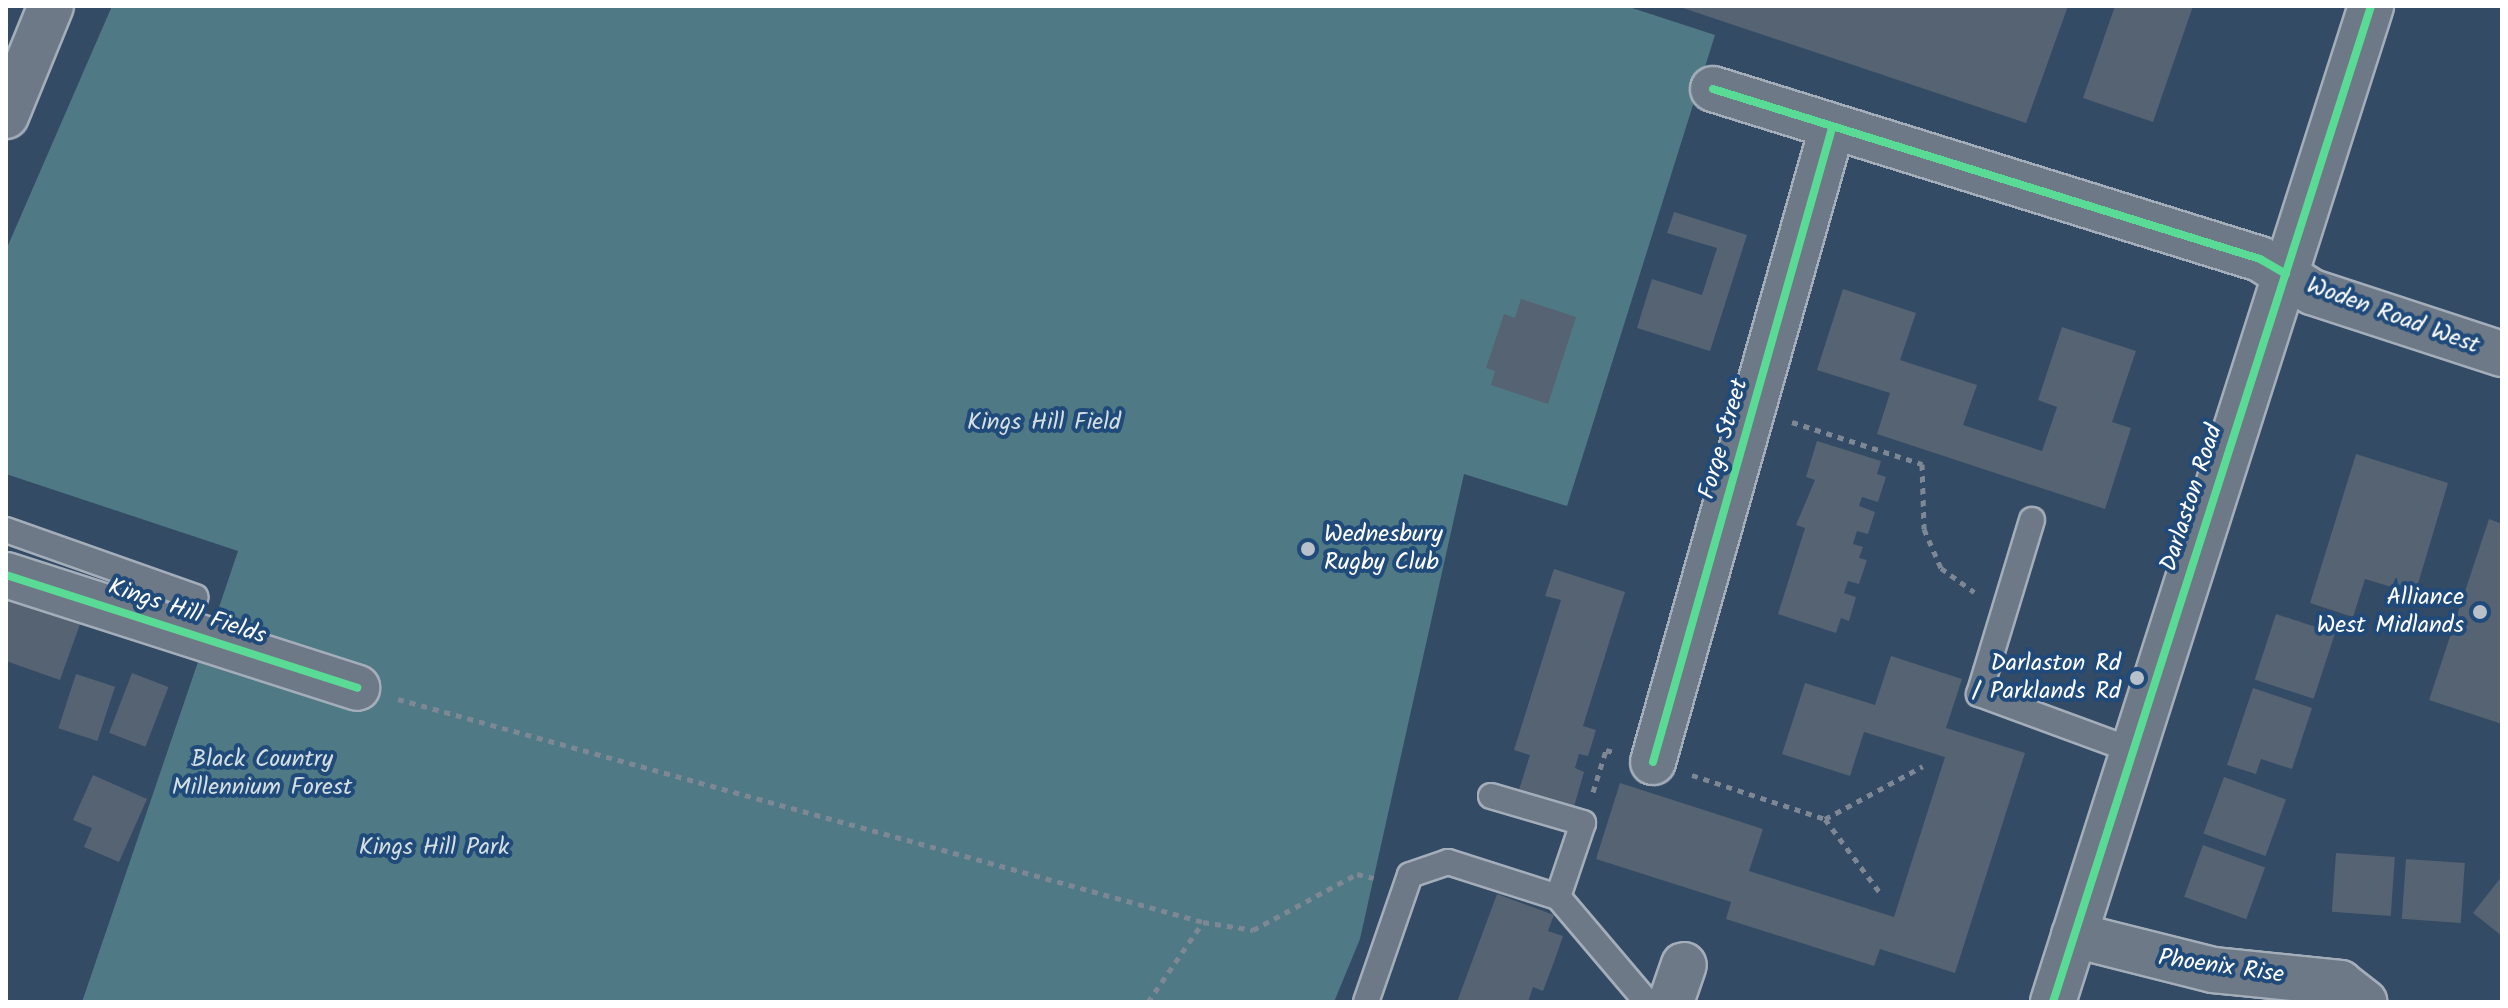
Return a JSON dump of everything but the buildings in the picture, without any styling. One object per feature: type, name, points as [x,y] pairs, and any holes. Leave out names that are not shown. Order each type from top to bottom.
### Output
[{"type":"street","points":[[6,116],[51,6]]},
{"type":"street","name":"Darlaston Road","points":[[2053,1002],[2371,6]]},
{"type":"street","points":[[1713,89],[2260,259],[2286,274]]},
{"type":"street","name":"Forge Street","points":[[1653,762],[1832,128]]},
{"type":"street","name":"Woden Road West","points":[[2286,274],[2312,292],[2502,354]]},
{"type":"street","name":"Kings Hill Fields","points":[[6,575],[357,688]]},
{"type":"street","name":"Phoenix Rise","points":[[2074,935],[2213,970],[2340,983],[2364,1002]]},
{"type":"lane","points":[[2032,520],[1979,694],[2131,750]]},
{"type":"lane","points":[[6,530],[195,597]]},
{"type":"lane","points":[[1491,796],[1583,823],[1558,897]]},
{"type":"lane","points":[[1366,1002],[1410,875],[1448,862],[1558,897],[1647,1002]]},
{"type":"path","points":[[1753,409],[1922,464],[1924,529],[1941,568],[1966,590],[2007,601]]},
{"type":"path","points":[[357,688],[1203,922],[1253,930],[1357,874],[1407,887]]},
{"type":"path","points":[[1583,823],[1606,750],[1653,762],[1825,819],[1881,894]]},
{"type":"path","points":[[1825,819],[1923,766]]},
{"type":"path","points":[[1148,1002],[1203,922]]},
{"type":"green space","name":"Kings Hill Field","points":[[112,6],[1626,6],[1715,35],[1567,506],[1464,474],[1360,939],[1334,1002],[82,1002],[201,653],[365,707],[374,672],[212,628],[238,551],[6,474],[6,250]]},
{"type":"cycle path","points":[[2053,1002],[2371,6]]},
{"type":"cycle path","points":[[1713,89],[2260,259],[2286,274]]},
{"type":"cycle path","points":[[1653,762],[1832,128]]},
{"type":"cycle path","points":[[6,575],[357,688]]},
{"type":"place","name":"Wednesbury Rugby Club","points":[[1308,549]]},
{"type":"place","name":"Alliance West Midlands","points":[[2480,612]]},
{"type":"place","name":"Darlaston Rd / Parklands Rd","points":[[2137,678]]},
{"type":"park label","name":"Black Country Millennium Forest","points":[[262,774]]},
{"type":"park label","name":"Kings Hill Park","points":[[434,848]]}]
